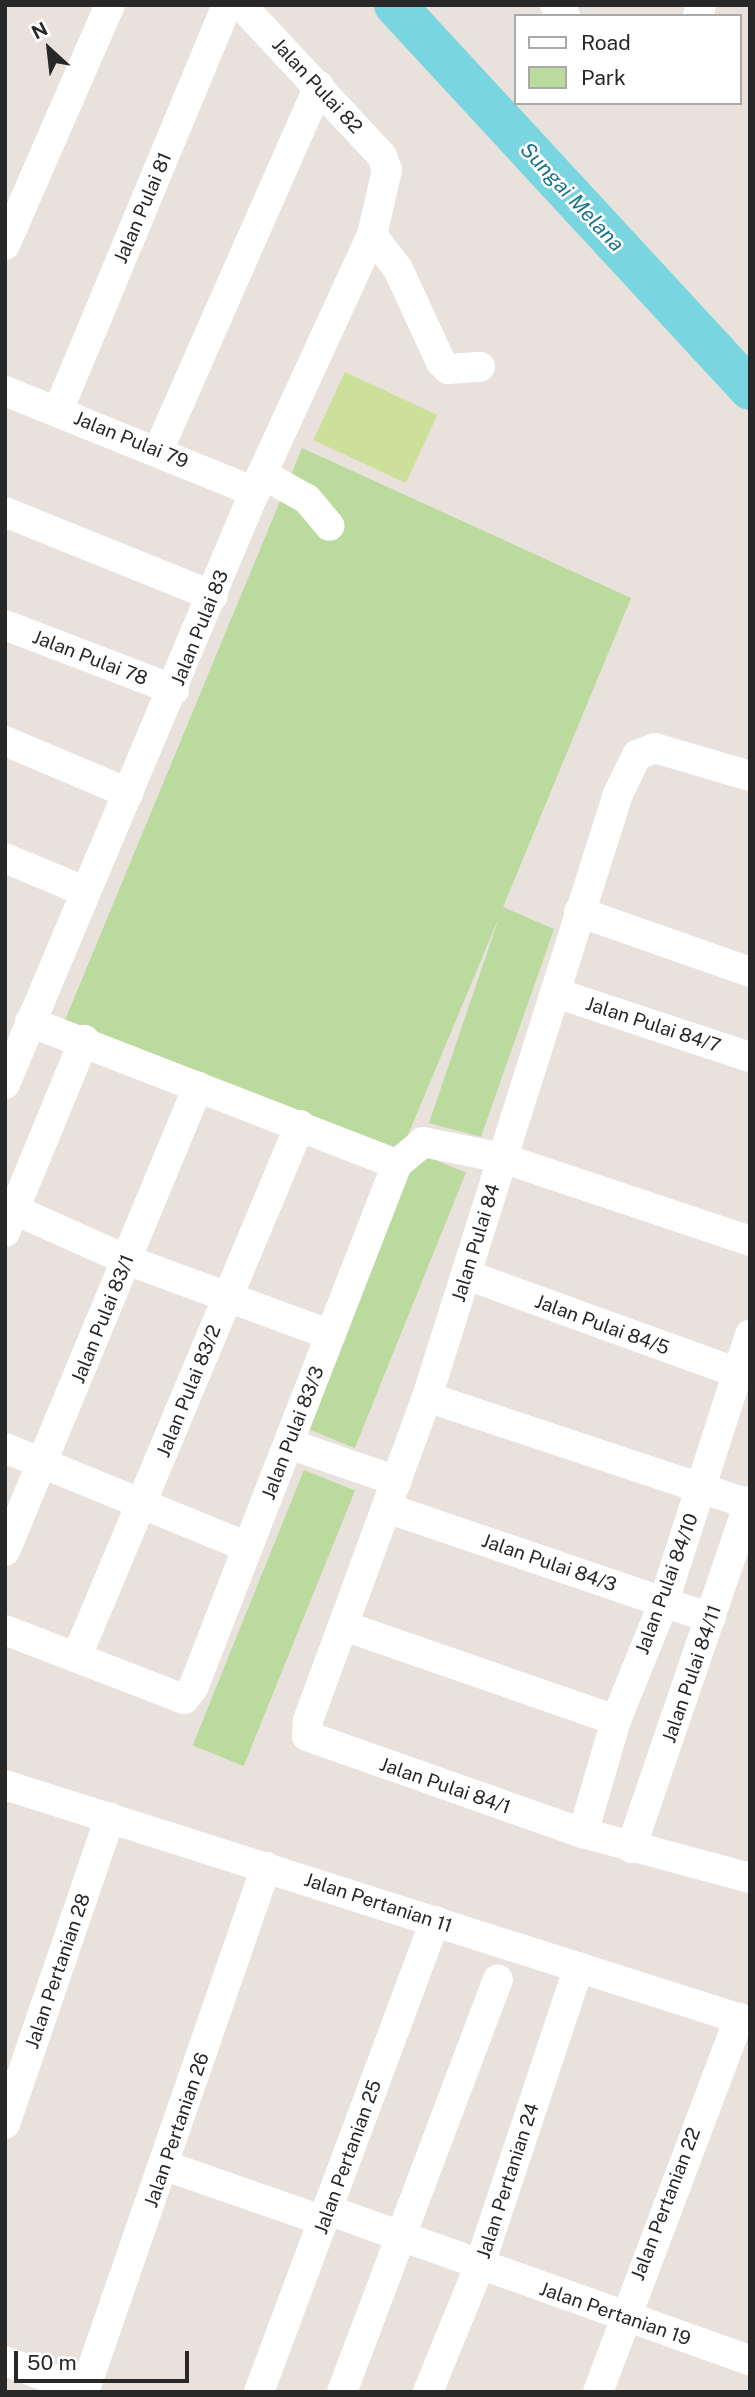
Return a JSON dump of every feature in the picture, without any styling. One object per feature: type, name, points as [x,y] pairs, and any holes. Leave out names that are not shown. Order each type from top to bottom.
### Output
[{"type":"street","points":[[5,245],[110,5]]},
{"type":"street","name":"Jalan Pulai 81","points":[[58,411],[227,5]]},
{"type":"street","name":"Jalan Pulai 82","points":[[241,5],[382,156],[387,170]]},
{"type":"street","points":[[158,451],[319,86]]},
{"type":"street","name":"Jalan Pulai 83","points":[[5,1084],[84,891],[174,690],[259,483],[372,234],[387,170]]},
{"type":"street","points":[[372,234],[398,269],[441,362],[448,369],[480,367]]},
{"type":"street","name":"Jalan Pulai 79","points":[[5,391],[158,451],[307,499],[330,526]]},
{"type":"street","points":[[5,512],[213,596]]},
{"type":"street","name":"Jalan Pulai 78","points":[[5,625],[174,690]]},
{"type":"street","points":[[5,741],[128,793]]},
{"type":"street","name":"Jalan Pulai 84","points":[[307,1736],[308,1721],[427,1397],[618,794],[643,750],[655,748],[750,776]]},
{"type":"street","points":[[5,858],[84,891]]},
{"type":"street","points":[[579,912],[750,972]]},
{"type":"street","name":"Jalan Pulai 84/7","points":[[556,993],[750,1057]]},
{"type":"street","points":[[30,1022],[84,1040],[397,1164],[424,1142],[502,1158],[750,1241]]},
{"type":"street","points":[[84,1040],[10,1221],[228,1295],[331,1335]]},
{"type":"street","name":"Jalan Pulai 83/1","points":[[5,1551],[44,1464],[198,1087]]},
{"type":"street","name":"Jalan Pulai 83/2","points":[[77,1656],[300,1125]]},
{"type":"street","name":"Jalan Pulai 83/3","points":[[77,1656],[184,1699],[193,1688],[397,1164]]},
{"type":"street","name":"Jalan Pulai 84/5","points":[[467,1275],[737,1373]]},
{"type":"street","name":"Jalan Pulai 84/10","points":[[583,1833],[616,1720],[663,1604],[750,1335]]},
{"type":"street","points":[[427,1397],[701,1489],[749,1502]]},
{"type":"street","name":"Jalan Pulai 84/3","points":[[289,1444],[392,1495],[663,1604],[711,1618]]},
{"type":"street","points":[[5,1448],[144,1501],[248,1547]]},
{"type":"street","name":"Jalan Pulai 84/11","points":[[632,1848],[711,1618],[739,1572],[749,1502]]},
{"type":"street","points":[[344,1626],[616,1720]]},
{"type":"street","points":[[5,1630],[77,1656]]},
{"type":"street","name":"Jalan Pulai 84/1","points":[[307,1736],[583,1833]]},
{"type":"street","name":"Jalan Pertanian 11","points":[[5,1784],[744,2020]]},
{"type":"street","name":"Jalan Pertanian 28","points":[[5,2124],[110,1818]]},
{"type":"street","points":[[583,1833],[750,1878]]},
{"type":"street","name":"Jalan Pertanian 26","points":[[85,2391],[166,2166],[266,1867]]},
{"type":"street","name":"Jalan Pertanian 25","points":[[259,2392],[435,1921]]},
{"type":"street","name":"Jalan Pertanian 24","points":[[428,2392],[480,2267],[579,1967]]},
{"type":"street","points":[[342,2392],[498,1980]]},
{"type":"street","name":"Jalan Pertanian 22","points":[[598,2392],[624,2317],[744,2020]]},
{"type":"street","name":"Jalan Pertanian 19","points":[[166,2166],[401,2238],[750,2360]]},
{"type":"street","points":[[5,2361],[85,2391]]},
{"type":"green space","points":[[345,372],[437,415],[406,483],[313,440]]},
{"type":"green space","points":[[302,448],[631,598],[503,907],[554,929],[481,1137],[429,1123],[500,915],[397,1161],[63,1025]]},
{"type":"green space","points":[[415,1152],[466,1173],[355,1448],[304,1427]]},
{"type":"green space","points":[[304,1470],[355,1491],[244,1766],[193,1745]]},
{"type":"waterway","name":"Sungai Melana","points":[[395,5],[750,389]]}]
